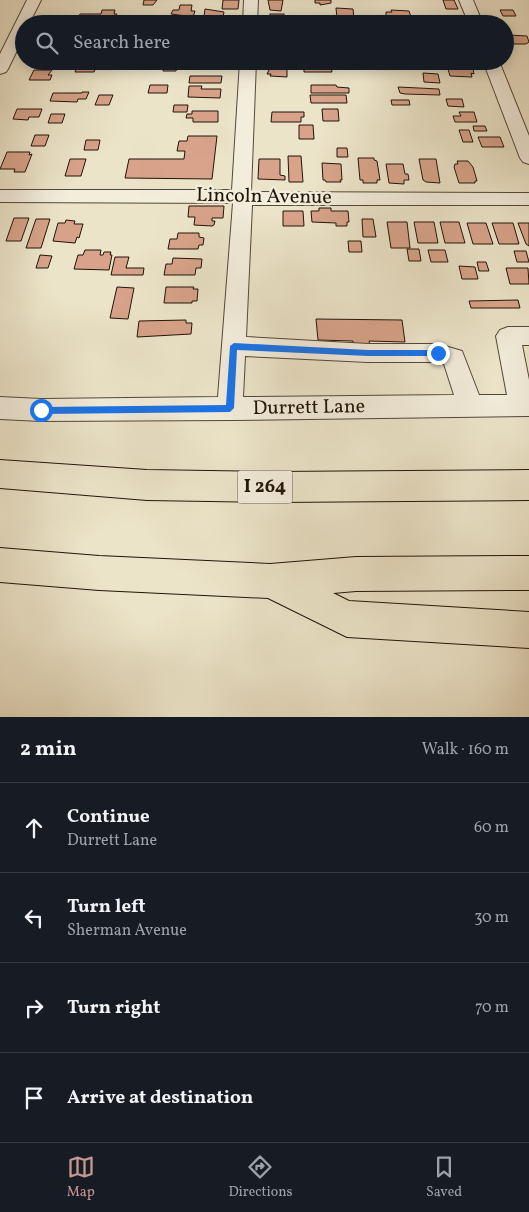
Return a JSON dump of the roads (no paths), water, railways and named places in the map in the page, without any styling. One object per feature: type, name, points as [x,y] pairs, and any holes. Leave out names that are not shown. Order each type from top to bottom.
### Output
[{"type":"highway","name":"I 264","points":[[0,474],[156,485],[313,487],[529,485]]},
{"type":"highway","points":[[0,565],[99,573],[270,581],[356,574],[529,573]]},
{"type":"highway","points":[[270,581],[347,619],[529,630]]},
{"type":"street","points":[[27,15],[34,0]]},
{"type":"street","points":[[250,15],[251,0]]},
{"type":"street","points":[[466,0],[472,15]]},
{"type":"street","points":[[0,69],[15,39]]},
{"type":"street","points":[[230,408],[243,209],[241,186],[247,70]]},
{"type":"street","points":[[495,70],[529,158]]},
{"type":"street","name":"Lincoln Avenue","points":[[0,196],[529,199]]},
{"type":"street","points":[[525,405],[508,336],[529,336]]},
{"type":"street","points":[[234,346],[368,353],[438,353],[454,358],[470,406]]},
{"type":"street","name":"Durrett Lane","points":[[0,408],[41,410],[525,405]]}]
